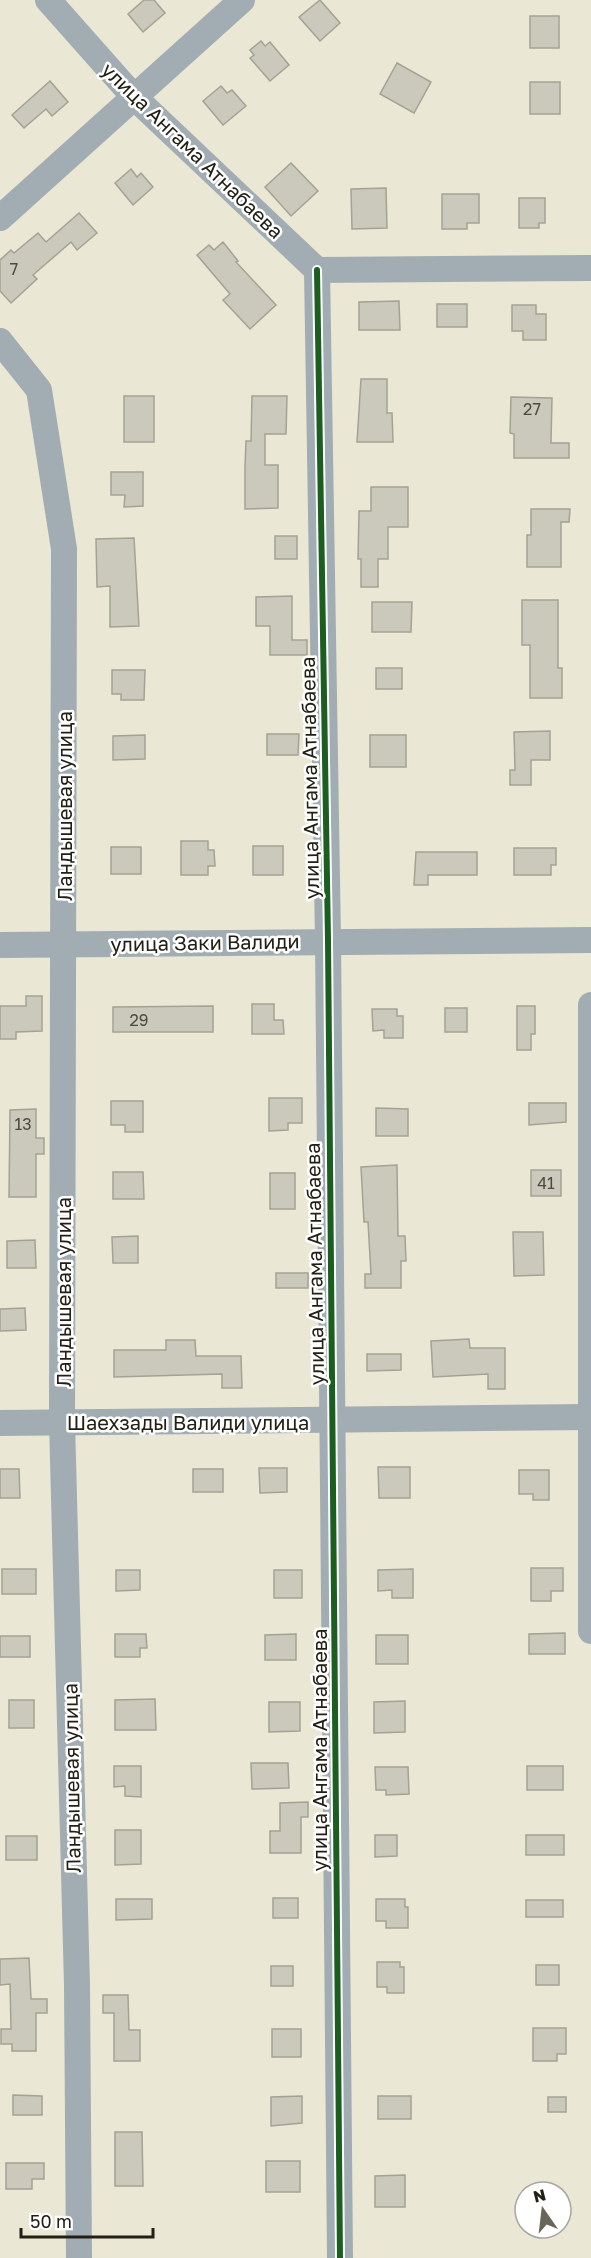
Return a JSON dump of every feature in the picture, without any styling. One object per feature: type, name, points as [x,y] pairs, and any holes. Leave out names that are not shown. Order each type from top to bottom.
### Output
[{"type":"street","name":"улица Ангама Атнабаева","points":[[48,0],[134,97],[317,270],[328,940],[340,2258]]},
{"type":"street","points":[[0,218],[242,0]]},
{"type":"street","points":[[317,270],[591,268]]},
{"type":"street","name":"Ландышевая улица","points":[[0,341],[39,390],[64,549],[62,1422],[77,1985],[80,2258]]},
{"type":"street","name":"улица Заки Валиди","points":[[0,945],[328,940],[591,940]]},
{"type":"street","points":[[591,1005],[591,1631]]},
{"type":"street","name":"Шаехзады Валиди улица","points":[[0,1423],[590,1417]]},
{"type":"building","points":[[144,0],[154,0],[165,13],[143,32],[128,14]]},
{"type":"building","points":[[320,0],[340,23],[320,41],[299,17]]},
{"type":"building","points":[[530,16],[559,16],[559,48],[530,48]]},
{"type":"building","points":[[261,41],[265,46],[270,42],[289,65],[270,81],[250,58],[254,55],[250,50]]},
{"type":"building","points":[[397,63],[431,82],[414,113],[380,94]]},
{"type":"building","points":[[50,81],[68,102],[52,116],[46,109],[24,128],[12,115]]},
{"type":"building","points":[[530,82],[560,82],[560,114],[530,114]]},
{"type":"building","points":[[221,86],[227,93],[232,90],[246,106],[223,125],[203,101]]},
{"type":"building","points":[[291,163],[318,191],[291,216],[265,187]]},
{"type":"building","points":[[131,169],[137,177],[141,173],[153,187],[133,205],[115,183]]},
{"type":"building","points":[[386,188],[387,228],[352,229],[351,189]]},
{"type":"building","points":[[442,194],[479,194],[479,223],[467,223],[467,229],[442,229]]},
{"type":"building","points":[[519,198],[545,198],[545,223],[539,223],[539,228],[519,228]]},
{"type":"building","points":[[79,213],[97,233],[77,250],[71,242],[33,275],[37,279],[11,303],[0,291],[0,260],[11,250],[14,253],[38,233],[46,242]]},
{"type":"building","points":[[223,242],[238,261],[236,262],[276,305],[250,329],[223,300],[230,294],[197,255],[209,245],[214,250]]},
{"type":"building","points":[[399,301],[400,330],[359,330],[359,302]]},
{"type":"building","points":[[437,304],[467,304],[467,327],[437,327]]},
{"type":"building","points":[[512,305],[536,305],[536,314],[546,314],[546,340],[523,340],[523,331],[512,331]]},
{"type":"building","points":[[361,379],[387,379],[387,413],[392,413],[393,442],[357,442]]},
{"type":"building","points":[[124,396],[154,396],[154,442],[124,442]]},
{"type":"building","points":[[252,396],[287,396],[286,434],[265,434],[265,465],[278,465],[278,508],[245,509],[246,441],[251,441]]},
{"type":"building","points":[[511,397],[552,398],[551,443],[569,443],[569,458],[514,458],[514,434],[510,433]]},
{"type":"building","points":[[111,472],[143,472],[143,506],[124,507],[125,495],[111,495]]},
{"type":"building","points":[[371,487],[408,487],[408,527],[388,527],[388,559],[378,559],[378,587],[361,587],[361,559],[358,559],[359,511],[371,511]]},
{"type":"building","points":[[531,509],[570,509],[569,522],[561,522],[561,567],[527,567],[527,535],[531,535]]},
{"type":"building","points":[[275,536],[297,536],[297,559],[275,559]]},
{"type":"building","points":[[134,538],[139,626],[110,627],[110,586],[97,587],[96,539]]},
{"type":"building","points":[[292,596],[292,640],[307,640],[307,655],[270,655],[270,626],[256,626],[256,597]]},
{"type":"building","points":[[522,600],[558,600],[558,668],[562,668],[562,698],[530,698],[530,645],[522,645]]},
{"type":"building","points":[[372,602],[412,602],[411,632],[372,632]]},
{"type":"building","points":[[376,668],[402,668],[402,689],[376,689]]},
{"type":"building","points":[[112,670],[145,670],[144,700],[121,700],[121,694],[112,694]]},
{"type":"building","points":[[550,731],[550,760],[531,760],[531,785],[510,785],[510,770],[515,770],[514,732]]},
{"type":"building","points":[[267,734],[299,734],[298,755],[267,755]]},
{"type":"building","points":[[145,735],[145,759],[113,760],[113,736]]},
{"type":"building","points":[[370,735],[406,735],[406,767],[370,767]]},
{"type":"building","points":[[181,841],[208,841],[208,850],[214,850],[215,866],[208,866],[208,875],[181,875]]},
{"type":"building","points":[[253,846],[283,846],[283,875],[253,875]]},
{"type":"building","points":[[111,847],[141,847],[141,874],[111,874]]},
{"type":"building","points":[[514,848],[556,848],[556,865],[551,865],[551,875],[514,875]]},
{"type":"building","points":[[416,852],[477,852],[477,875],[428,875],[428,885],[414,885]]},
{"type":"building","points":[[26,996],[42,996],[42,1031],[16,1032],[16,1039],[0,1039],[0,1006],[26,1006]]},
{"type":"building","points":[[252,1004],[274,1004],[274,1020],[283,1020],[284,1034],[252,1034]]},
{"type":"building","points":[[213,1006],[213,1032],[113,1032],[113,1007]]},
{"type":"building","points":[[517,1006],[535,1006],[535,1034],[531,1034],[531,1050],[517,1050]]},
{"type":"building","points":[[445,1008],[467,1008],[467,1032],[445,1032]]},
{"type":"building","points":[[372,1009],[397,1009],[397,1016],[403,1016],[403,1038],[384,1038],[384,1030],[373,1031]]},
{"type":"building","points":[[269,1098],[302,1098],[302,1123],[288,1123],[288,1130],[269,1131]]},
{"type":"building","points":[[111,1101],[143,1101],[143,1132],[125,1132],[125,1125],[111,1125]]},
{"type":"building","points":[[529,1103],[566,1103],[566,1122],[529,1125]]},
{"type":"building","points":[[376,1108],[408,1109],[408,1136],[376,1136]]},
{"type":"building","points":[[36,1109],[36,1138],[44,1138],[44,1154],[36,1154],[36,1197],[9,1197],[10,1110]]},
{"type":"building","points":[[397,1165],[398,1236],[405,1236],[406,1261],[401,1261],[401,1288],[365,1288],[365,1274],[371,1274],[368,1222],[364,1222],[361,1167]]},
{"type":"building","points":[[531,1170],[561,1170],[561,1196],[531,1196]]},
{"type":"building","points":[[113,1172],[143,1172],[144,1199],[113,1199]]},
{"type":"building","points":[[270,1173],[295,1173],[295,1209],[270,1209]]},
{"type":"building","points":[[513,1232],[543,1232],[544,1275],[514,1276]]},
{"type":"building","points":[[138,1236],[138,1263],[113,1263],[112,1237]]},
{"type":"building","points":[[35,1240],[36,1268],[7,1268],[7,1241]]},
{"type":"building","points":[[276,1273],[308,1273],[308,1288],[276,1288]]},
{"type":"building","points":[[25,1308],[26,1330],[0,1331],[0,1309]]},
{"type":"building","points":[[469,1339],[470,1348],[505,1348],[505,1389],[488,1389],[488,1374],[433,1377],[431,1341]]},
{"type":"building","points":[[166,1340],[195,1340],[196,1356],[241,1356],[242,1388],[222,1388],[222,1374],[114,1377],[114,1350],[166,1350]]},
{"type":"building","points":[[367,1354],[401,1354],[401,1370],[367,1371]]},
{"type":"building","points":[[378,1467],[410,1467],[410,1498],[379,1498]]},
{"type":"building","points":[[259,1468],[287,1468],[287,1492],[260,1493]]},
{"type":"building","points":[[0,1469],[19,1469],[20,1498],[0,1498]]},
{"type":"building","points":[[193,1469],[223,1469],[223,1492],[193,1492]]},
{"type":"building","points":[[519,1470],[549,1470],[549,1500],[533,1500],[533,1494],[519,1494]]},
{"type":"building","points":[[531,1568],[563,1568],[563,1591],[551,1591],[551,1601],[531,1601]]},
{"type":"building","points":[[2,1569],[36,1569],[36,1594],[2,1594]]},
{"type":"building","points":[[413,1569],[413,1598],[392,1598],[392,1590],[378,1591],[378,1570]]},
{"type":"building","points":[[116,1570],[140,1570],[140,1590],[116,1591]]},
{"type":"building","points":[[274,1570],[302,1570],[302,1598],[274,1598]]},
{"type":"building","points":[[565,1633],[565,1654],[529,1654],[529,1634]]},
{"type":"building","points":[[115,1634],[146,1634],[147,1648],[140,1648],[140,1657],[115,1657]]},
{"type":"building","points":[[296,1634],[296,1660],[265,1660],[265,1635]]},
{"type":"building","points":[[376,1635],[408,1635],[408,1664],[376,1664]]},
{"type":"building","points":[[0,1636],[30,1636],[30,1657],[0,1657]]},
{"type":"building","points":[[155,1699],[156,1730],[115,1730],[115,1700]]},
{"type":"building","points":[[9,1700],[34,1700],[34,1728],[9,1728]]},
{"type":"building","points":[[405,1701],[405,1732],[374,1733],[374,1702]]},
{"type":"building","points":[[269,1702],[300,1702],[300,1731],[269,1732]]},
{"type":"building","points":[[251,1763],[288,1763],[289,1788],[252,1789]]},
{"type":"building","points":[[114,1766],[141,1766],[141,1797],[125,1796],[125,1786],[114,1787]]},
{"type":"building","points":[[527,1766],[563,1766],[563,1790],[527,1790]]},
{"type":"building","points":[[375,1767],[408,1767],[409,1794],[386,1795],[386,1790],[376,1790]]},
{"type":"building","points":[[308,1802],[308,1817],[301,1817],[301,1853],[270,1853],[270,1831],[280,1831],[280,1803]]},
{"type":"building","points":[[115,1830],[141,1830],[141,1864],[115,1865]]},
{"type":"building","points":[[375,1835],[397,1835],[397,1856],[375,1857]]},
{"type":"building","points":[[526,1835],[564,1835],[564,1855],[526,1855]]},
{"type":"building","points":[[6,1836],[37,1836],[37,1860],[6,1860]]},
{"type":"building","points":[[273,1898],[298,1898],[298,1918],[273,1918]]},
{"type":"building","points":[[116,1899],[152,1899],[152,1919],[116,1920]]},
{"type":"building","points":[[376,1899],[405,1899],[405,1907],[408,1907],[408,1928],[386,1928],[386,1921],[376,1921]]},
{"type":"building","points":[[526,1900],[563,1900],[563,1917],[526,1917]]},
{"type":"building","points":[[29,1958],[31,1999],[47,1999],[47,2013],[36,2013],[36,2051],[12,2051],[12,2044],[1,2044],[1,2029],[11,2029],[10,1984],[0,1985],[0,1959]]},
{"type":"building","points":[[377,1962],[400,1962],[400,1967],[404,1967],[404,1993],[387,1993],[387,1987],[377,1987]]},
{"type":"building","points":[[536,1965],[559,1965],[559,1985],[536,1985]]},
{"type":"building","points":[[271,1966],[293,1966],[293,1986],[271,1986]]},
{"type":"building","points":[[103,1995],[128,1995],[129,2030],[140,2030],[140,2061],[114,2061],[114,2013],[103,2013]]},
{"type":"building","points":[[533,2028],[566,2028],[566,2054],[557,2054],[557,2061],[533,2061]]},
{"type":"building","points":[[272,2029],[301,2029],[301,2057],[272,2057]]},
{"type":"building","points":[[13,2095],[42,2096],[42,2115],[13,2115]]},
{"type":"building","points":[[302,2096],[302,2123],[271,2126],[271,2097]]},
{"type":"building","points":[[378,2096],[411,2096],[411,2119],[378,2119]]},
{"type":"building","points":[[548,2097],[566,2097],[566,2112],[548,2112]]},
{"type":"building","points":[[115,2132],[142,2132],[143,2186],[115,2186]]},
{"type":"building","points":[[266,2161],[300,2161],[300,2192],[266,2192]]},
{"type":"building","points":[[6,2163],[44,2163],[44,2179],[32,2179],[32,2189],[6,2189]]},
{"type":"building","points":[[405,2175],[405,2207],[375,2207],[375,2176]]},
{"type":"cycle path","points":[[317,270],[328,940],[340,2258]]}]
